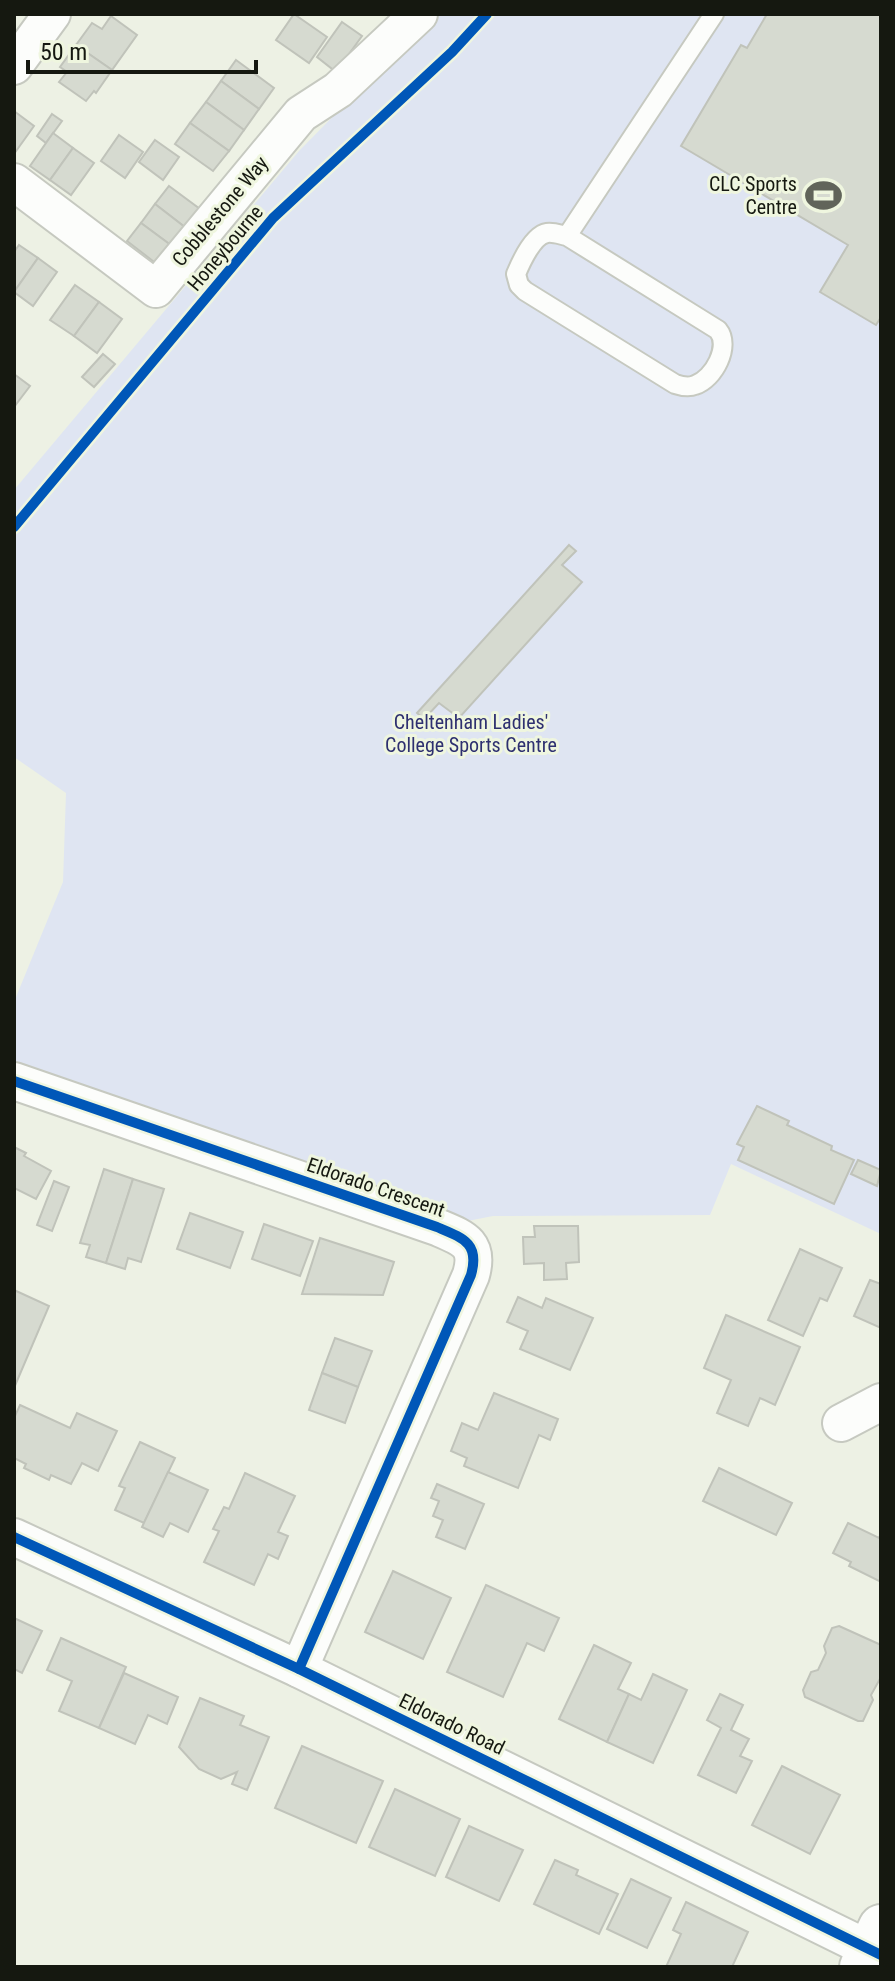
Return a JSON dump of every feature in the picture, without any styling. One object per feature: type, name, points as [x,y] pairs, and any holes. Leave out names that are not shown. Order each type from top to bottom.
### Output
[{"type":"street","points":[[14,66],[52,14]]},
{"type":"street","name":"Cobblestone Way","points":[[14,182],[156,289],[301,114],[338,90],[417,15]]},
{"type":"street","name":"Eldorado Crescent","points":[[14,1081],[437,1227],[460,1237],[474,1253],[471,1275],[299,1669]]},
{"type":"street","points":[[841,1423],[881,1402]]},
{"type":"street","name":"Eldorado Road","points":[[14,1537],[299,1669],[874,1950]]},
{"type":"lane","points":[[567,236],[714,14]]},
{"type":"lane","points":[[548,233],[567,236],[718,330],[723,336],[723,352],[703,381],[686,387],[675,384],[519,285],[516,274],[535,241],[548,233]]},
{"type":"green space","name":"Cheltenham Ladies' College Sports Centre","points":[[434,14],[881,14],[881,1234],[731,1164],[710,1215],[493,1216],[437,1227],[14,1081],[14,1002],[63,882],[66,793],[14,757],[14,490],[299,151]]},
{"type":"building","points":[[294,14],[327,37],[309,63],[276,40]]},
{"type":"building","name":"CLC Sports Centre","points":[[767,14],[881,14],[881,317],[876,325],[820,292],[848,245],[681,146],[741,45],[747,48]]},
{"type":"building","points":[[111,16],[137,35],[112,70],[76,45],[92,23],[102,29]]},
{"type":"building","points":[[342,22],[362,36],[336,72],[317,57]]},
{"type":"building","points":[[76,45],[112,70],[96,93],[94,91],[86,101],[59,82],[67,72],[60,67]]},
{"type":"building","points":[[236,60],[274,88],[259,109],[221,81]]},
{"type":"building","points":[[221,81],[259,109],[244,130],[206,102]]},
{"type":"building","points":[[206,102],[244,130],[229,151],[190,123]]},
{"type":"building","points":[[14,111],[34,126],[14,154]]},
{"type":"building","points":[[52,114],[62,121],[46,143],[37,136]]},
{"type":"building","points":[[190,123],[229,151],[213,171],[175,144]]},
{"type":"building","points":[[53,133],[73,148],[50,180],[30,166]]},
{"type":"building","points":[[119,135],[143,152],[125,178],[101,161]]},
{"type":"building","points":[[155,140],[179,157],[163,180],[139,162]]},
{"type":"building","points":[[73,148],[94,163],[71,195],[50,180]]},
{"type":"building","points":[[169,186],[200,209],[186,228],[155,204]]},
{"type":"building","points":[[155,204],[186,228],[172,246],[141,223]]},
{"type":"building","points":[[141,223],[172,246],[158,265],[127,241]]},
{"type":"building","points":[[19,245],[38,258],[14,292],[14,252]]},
{"type":"building","points":[[38,258],[57,272],[33,306],[14,292]]},
{"type":"building","points":[[75,285],[99,302],[74,336],[50,320]]},
{"type":"building","points":[[99,302],[122,319],[97,353],[74,336]]},
{"type":"building","points":[[103,354],[115,364],[94,387],[82,377]]},
{"type":"building","points":[[14,374],[30,386],[14,407]]},
{"type":"building","points":[[569,545],[576,551],[562,565],[582,582],[459,718],[439,703],[424,719],[417,713]]},
{"type":"building","points":[[757,1106],[789,1121],[787,1125],[854,1160],[834,1204],[738,1160],[744,1147],[737,1144]]},
{"type":"building","points":[[14,1147],[51,1171],[36,1199],[14,1188]]},
{"type":"building","points":[[858,1160],[881,1170],[877,1186],[851,1174]]},
{"type":"building","points":[[104,1169],[133,1179],[106,1263],[86,1257],[90,1245],[80,1243]]},
{"type":"building","points":[[133,1179],[164,1189],[141,1262],[128,1258],[125,1269],[106,1263]]},
{"type":"building","points":[[54,1181],[69,1187],[52,1231],[37,1225]]},
{"type":"building","points":[[190,1213],[243,1232],[230,1268],[177,1249]]},
{"type":"building","points":[[264,1224],[313,1241],[300,1276],[252,1259]]},
{"type":"building","points":[[534,1226],[578,1226],[579,1262],[566,1263],[567,1279],[544,1280],[544,1263],[524,1264],[523,1237],[535,1237]]},
{"type":"building","points":[[320,1238],[394,1262],[383,1295],[302,1294]]},
{"type":"building","points":[[800,1249],[842,1268],[827,1301],[820,1298],[803,1336],[768,1320]]},
{"type":"building","points":[[870,1280],[881,1284],[881,1328],[854,1316]]},
{"type":"building","points":[[14,1290],[49,1306],[14,1388]]},
{"type":"building","points":[[518,1297],[542,1308],[546,1298],[593,1318],[570,1370],[520,1349],[528,1331],[507,1322]]},
{"type":"building","points":[[726,1315],[800,1347],[775,1405],[760,1398],[748,1426],[717,1413],[731,1380],[704,1368]]},
{"type":"building","points":[[335,1338],[372,1351],[358,1387],[322,1373]]},
{"type":"building","points":[[322,1373],[358,1387],[345,1423],[309,1410]]},
{"type":"building","points":[[494,1393],[558,1419],[550,1440],[539,1435],[518,1488],[464,1466],[467,1458],[451,1451],[462,1423],[478,1430]]},
{"type":"building","points":[[20,1405],[70,1428],[77,1413],[117,1431],[98,1471],[82,1463],[71,1484],[51,1475],[49,1480],[24,1468],[26,1464],[14,1458],[14,1418]]},
{"type":"building","points":[[140,1442],[175,1458],[144,1523],[115,1510],[125,1488],[119,1486]]},
{"type":"building","points":[[719,1468],[792,1503],[776,1535],[703,1501]]},
{"type":"building","points":[[168,1472],[208,1490],[188,1532],[170,1523],[163,1537],[142,1527]]},
{"type":"building","points":[[245,1473],[295,1496],[278,1532],[288,1536],[278,1559],[268,1554],[254,1585],[204,1562],[219,1531],[213,1529],[224,1507],[229,1509]]},
{"type":"building","points":[[437,1484],[484,1504],[465,1549],[436,1537],[443,1520],[433,1516],[439,1501],[431,1498]]},
{"type":"building","points":[[848,1523],[879,1538],[881,1533],[881,1582],[849,1566],[851,1562],[833,1553]]},
{"type":"building","points":[[393,1571],[451,1598],[423,1659],[365,1632]]},
{"type":"building","points":[[486,1585],[559,1618],[544,1651],[527,1643],[503,1697],[447,1672]]},
{"type":"building","points":[[14,1618],[42,1631],[22,1673],[14,1669]]},
{"type":"building","points":[[839,1626],[881,1645],[881,1677],[871,1695],[873,1700],[863,1721],[805,1697],[803,1690],[811,1672],[818,1670],[826,1653],[824,1646],[832,1628]]},
{"type":"building","points":[[61,1638],[126,1667],[99,1728],[59,1711],[72,1681],[47,1670]]},
{"type":"building","points":[[594,1645],[631,1663],[618,1689],[629,1694],[607,1742],[559,1719]]},
{"type":"building","points":[[124,1673],[178,1697],[167,1724],[148,1715],[135,1744],[99,1728]]},
{"type":"building","points":[[653,1674],[687,1690],[653,1763],[607,1742],[629,1694],[641,1700]]},
{"type":"building","points":[[720,1694],[743,1705],[731,1730],[749,1739],[740,1756],[752,1761],[736,1793],[698,1775],[721,1728],[707,1720]]},
{"type":"building","points":[[200,1698],[244,1716],[240,1725],[269,1737],[247,1790],[232,1784],[237,1772],[221,1779],[199,1769],[179,1747]]},
{"type":"building","points":[[302,1746],[383,1781],[356,1843],[275,1808]]},
{"type":"building","points":[[782,1766],[840,1795],[810,1854],[752,1825]]},
{"type":"building","points":[[395,1789],[460,1819],[435,1876],[369,1847]]},
{"type":"building","points":[[469,1826],[523,1850],[499,1901],[446,1877]]},
{"type":"building","points":[[555,1860],[578,1870],[576,1875],[618,1894],[599,1934],[534,1904]]},
{"type":"building","points":[[631,1879],[671,1898],[647,1948],[607,1929]]},
{"type":"building","points":[[686,1902],[748,1932],[732,1967],[666,1967],[681,1934],[673,1930]]},
{"type":"cycle path","name":"Honeybourne","points":[[14,527],[273,218],[452,52],[487,14]]},
{"type":"cycle path","points":[[14,1081],[437,1227],[462,1239],[471,1249],[471,1275],[299,1669]]},
{"type":"cycle path","points":[[14,1537],[299,1669],[881,1955]]},
{"type":"place","name":"CLC Sports Centre","points":[[823,196]]}]
